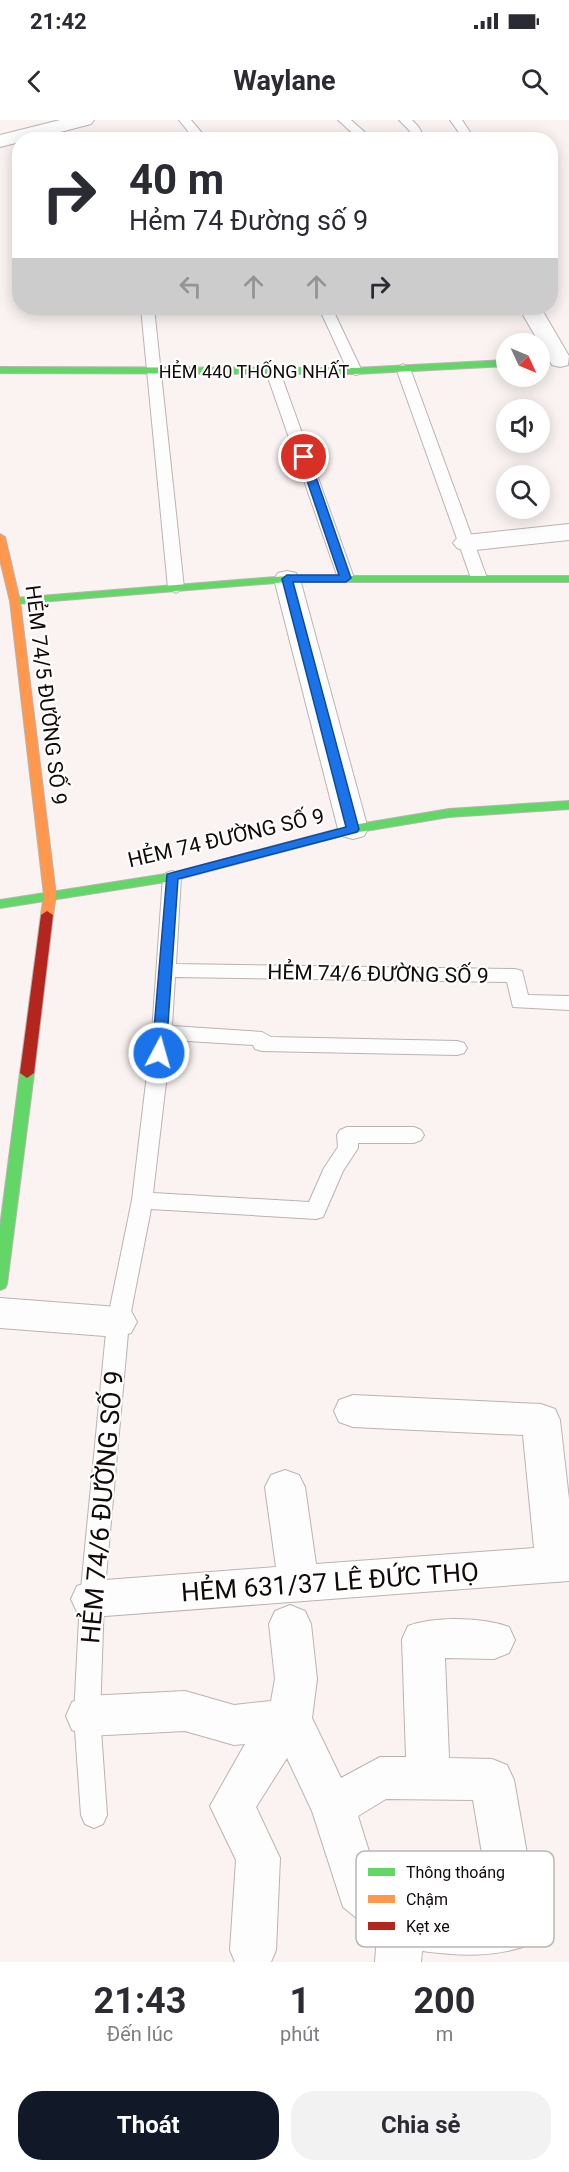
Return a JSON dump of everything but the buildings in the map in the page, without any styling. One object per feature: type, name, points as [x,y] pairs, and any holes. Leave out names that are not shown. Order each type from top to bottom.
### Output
[{"type":"street","points":[[36,132],[84,120]]},
{"type":"street","points":[[534,315],[556,360]]},
{"type":"street","name":"HẺM 440 THỐNG NHẤT","points":[[0,370],[355,371],[496,364]]},
{"type":"street","points":[[466,543],[569,532]]},
{"type":"street","name":"HẺM 74/5 ĐƯỜNG SỐ 9","points":[[0,537],[15,601],[50,895],[0,1284]]},
{"type":"street","points":[[287,579],[353,829]]},
{"type":"street","points":[[15,601],[287,579],[569,579]]},
{"type":"street","name":"HẺM 74 ĐƯỜNG SỐ 9","points":[[0,904],[172,877],[353,829],[449,813],[569,805]]},
{"type":"street","points":[[0,1313],[118,1322]]},
{"type":"street","points":[[353,1411],[541,1420],[562,1564]]},
{"type":"street","points":[[285,1486],[299,1584]]},
{"type":"street","name":"HẺM 631/37 LÊ ĐỨC THỌ","points":[[92,1599],[562,1564]]},
{"type":"street","points":[[253,1950],[258,1858],[232,1806],[261,1757],[290,1719],[296,1679],[291,1624]]},
{"type":"street","points":[[428,1778],[423,1639],[494,1640]]},
{"type":"street","points":[[87,1716],[185,1711],[234,1725],[290,1719]]},
{"type":"street","points":[[290,1719],[333,1807],[356,1881]]},
{"type":"street","points":[[333,1807],[380,1778],[492,1779],[505,1851]]},
{"type":"lane","points":[[185,120],[195,132]]},
{"type":"lane","points":[[344,120],[358,132]]},
{"type":"lane","points":[[405,120],[416,132]]},
{"type":"lane","points":[[456,120],[464,132]]},
{"type":"lane","points":[[148,315],[176,588]]},
{"type":"lane","points":[[328,315],[355,371]]},
{"type":"lane","points":[[403,368],[479,578]]},
{"type":"lane","points":[[272,369],[346,578]]},
{"type":"lane","name":"HẺM 74/6 ĐƯỜNG SỐ 9","points":[[94,1815],[87,1716],[92,1599],[118,1322],[142,1200],[162,1032],[172,877]]},
{"type":"lane","name":"HẺM 74/6 ĐƯỜNG SỐ 9","points":[[166,970],[515,976],[520,1002],[569,1003]]},
{"type":"lane","points":[[162,1032],[262,1039],[262,1044],[457,1048]]},
{"type":"lane","points":[[142,1200],[316,1211],[334,1167],[348,1148],[347,1135],[414,1135]]},
{"type":"traffic: fast","points":[[0,370],[355,371],[496,364]]},
{"type":"traffic: fast","points":[[15,601],[287,579],[569,579]]},
{"type":"traffic: fast","points":[[0,904],[172,877],[353,829],[449,813],[569,805]]},
{"type":"traffic: fast","points":[[0,1284],[27,1073]]},
{"type":"traffic: slow","points":[[0,537],[15,601],[50,895],[47,915]]},
{"type":"traffic: jam","points":[[27,1073],[47,915]]},
{"type":"route","points":[[159,1053],[172,877],[353,829],[287,579],[346,578],[304,457]]}]
